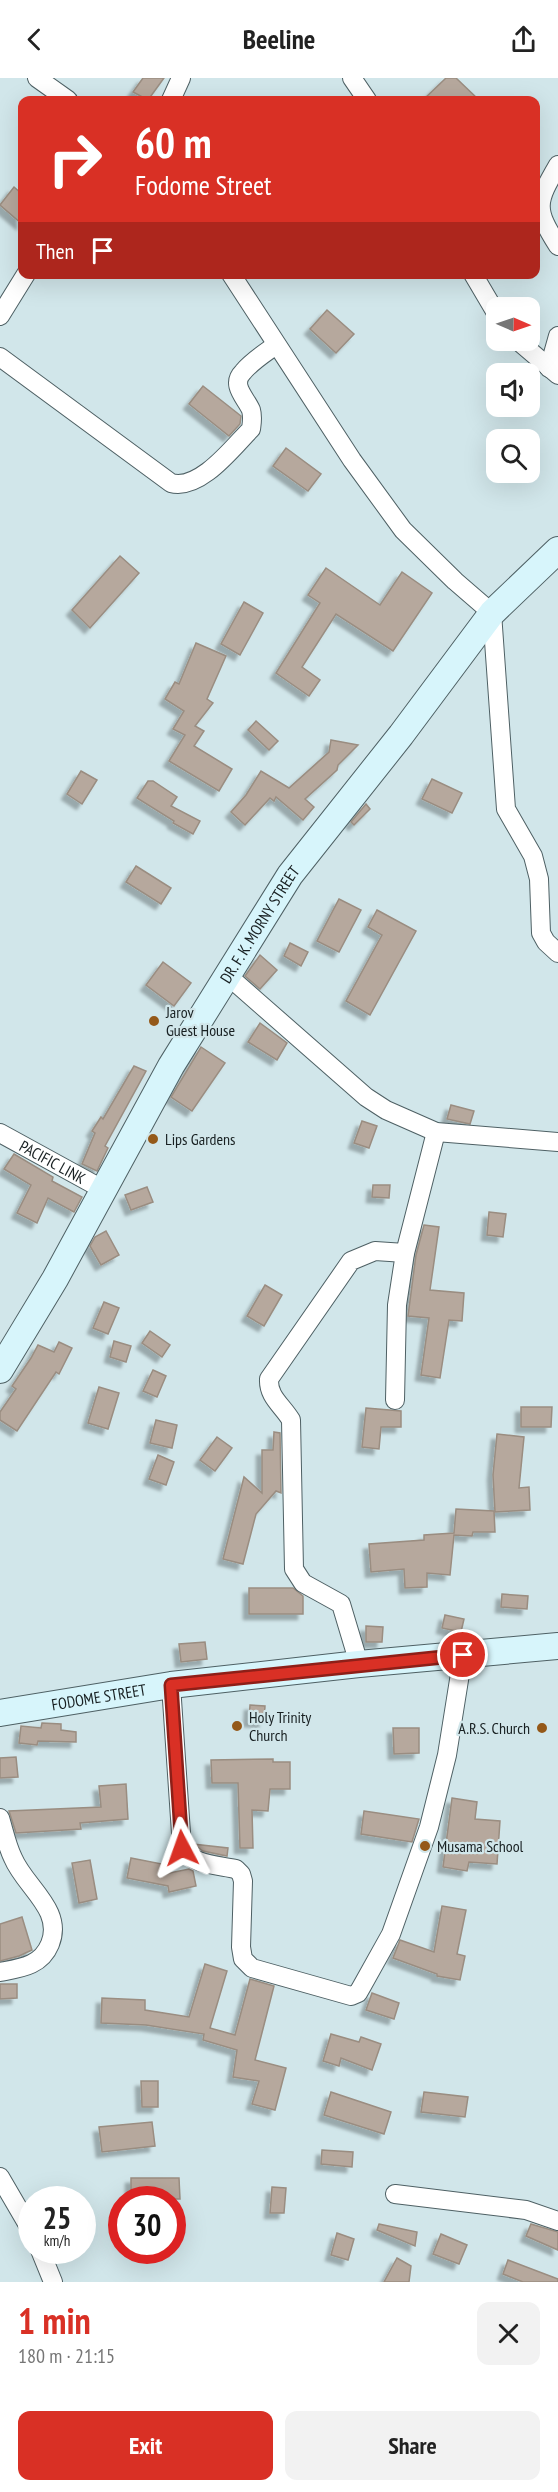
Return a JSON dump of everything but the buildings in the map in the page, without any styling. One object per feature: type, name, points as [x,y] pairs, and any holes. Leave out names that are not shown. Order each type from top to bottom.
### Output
[{"type":"street","points":[[37,78],[62,96]]},
{"type":"street","points":[[173,96],[181,78]]},
{"type":"street","points":[[352,78],[364,96]]},
{"type":"street","points":[[558,165],[543,190],[540,205],[541,215],[558,246]]},
{"type":"street","points":[[0,316],[23,279]]},
{"type":"street","points":[[234,279],[352,459],[403,530],[455,581],[492,613],[506,809],[533,856],[539,879],[542,933],[546,942],[558,953]]},
{"type":"street","points":[[476,279],[487,297]]},
{"type":"street","points":[[554,372],[558,336]]},
{"type":"street","points":[[0,357],[171,483],[177,485],[205,475],[251,429],[253,418],[240,392],[238,382],[241,373],[276,345]]},
{"type":"street","points":[[529,351],[554,372]]},
{"type":"street","name":"DR. F. K. MORNY STREET","points":[[0,1370],[55,1279],[171,1066],[290,875],[401,735],[492,613],[558,550]]},
{"type":"street","points":[[227,975],[366,1097],[386,1110],[436,1132],[558,1142]]},
{"type":"street","points":[[395,1400],[397,1305],[405,1253],[436,1132]]},
{"type":"street","name":"PACIFIC LINK","points":[[0,1133],[104,1190]]},
{"type":"street","points":[[359,1664],[341,1604],[336,1599],[303,1583],[294,1569],[291,1420],[272,1397],[268,1388],[269,1379],[351,1261],[375,1251],[405,1253]]},
{"type":"street","name":"FODOME STREET","points":[[0,1713],[171,1685],[359,1664],[558,1646]]},
{"type":"street","points":[[171,1685],[182,1848],[187,1856],[194,1860],[236,1869],[241,1874],[243,1881],[241,1947],[243,1959],[252,1968],[351,1996],[358,1993],[391,1934],[429,1827],[447,1755],[463,1655]]},
{"type":"street","points":[[0,1818],[13,1859],[50,1911],[53,1922],[53,1938],[46,1954],[31,1966],[0,1972]]},
{"type":"street","points":[[0,2177],[18,2208]]},
{"type":"street","points":[[395,2194],[526,2210],[558,2221]]},
{"type":"street","points":[[46,2264],[53,2282]]},
{"type":"place","name":"Jarov Guest House","points":[[154,1021]]},
{"type":"place","name":"Lips Gardens","points":[[153,1139]]},
{"type":"place","name":"Holy Trinity Church","points":[[237,1726]]},
{"type":"place","name":"A.R.S. Church","points":[[542,1728]]},
{"type":"place","name":"Musama School","points":[[425,1846]]},
{"type":"route","points":[[182,1848],[171,1685],[463,1655]]}]
